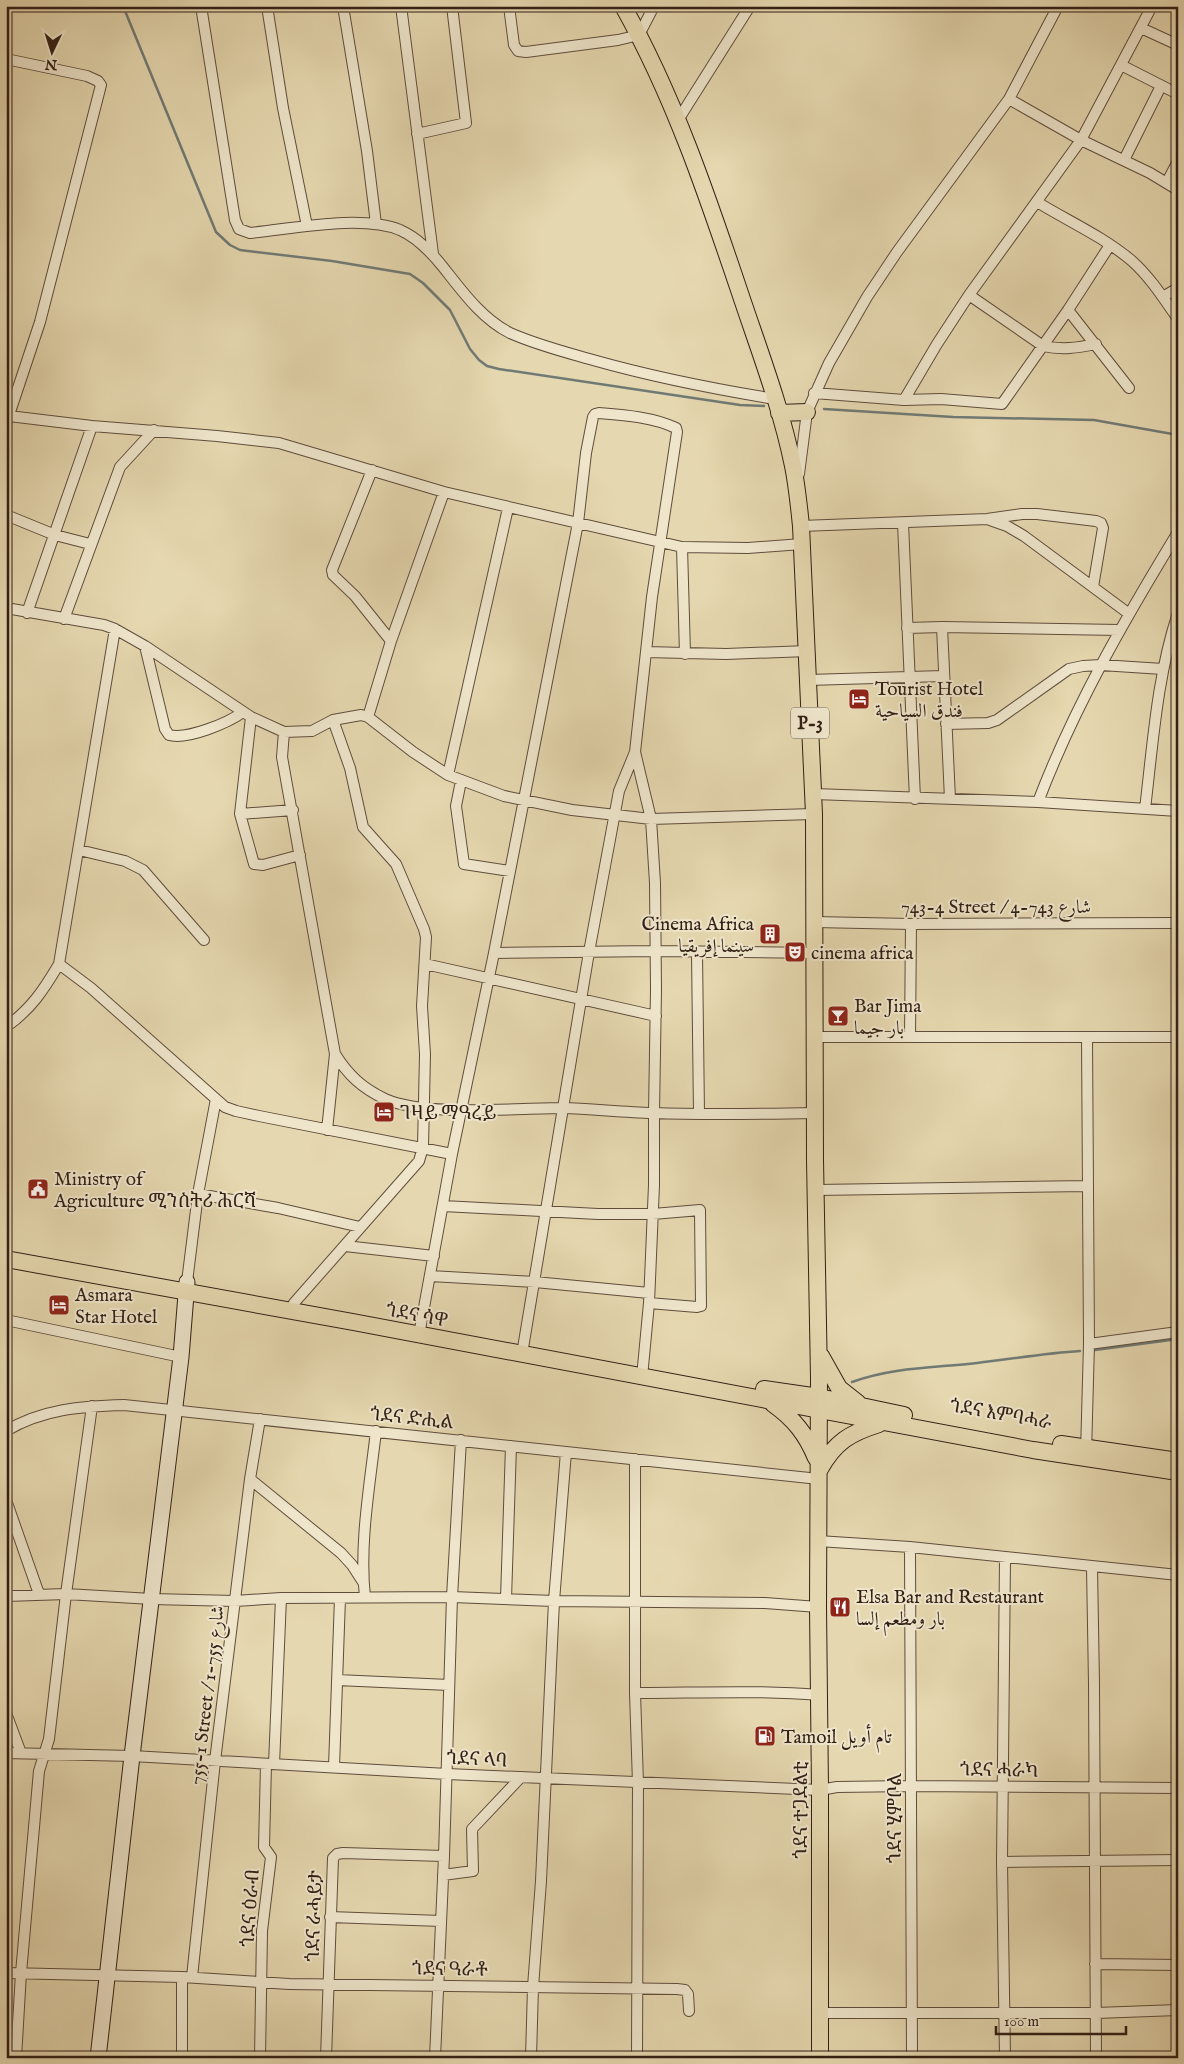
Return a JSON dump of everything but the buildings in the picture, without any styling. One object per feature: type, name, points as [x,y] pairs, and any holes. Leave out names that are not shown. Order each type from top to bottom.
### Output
[{"type":"main road","name":"P-3","points":[[623,6],[639,35],[678,120],[714,216],[777,406],[788,443],[797,492],[801,526],[814,794],[819,1471]]},
{"type":"main road","points":[[777,406],[807,412]]},
{"type":"main road","name":"ጎደና ሳዋ","points":[[6,1250],[292,1307],[819,1404]]},
{"type":"main road","name":"ጎደና ሳዋ","points":[[6,1259],[187,1287]]},
{"type":"main road","points":[[819,1354],[809,1380],[803,1386],[774,1396],[804,1433],[819,1471]]},
{"type":"main road","points":[[819,1354],[839,1388],[862,1406]]},
{"type":"main road","name":"ጎደና እምባሓራ","points":[[819,1404],[884,1422],[1086,1453],[1178,1461]]},
{"type":"main road","name":"ጎደና እምባሓራ","points":[[819,1404],[862,1406],[1007,1434],[1178,1472]]},
{"type":"main road","points":[[819,1471],[827,1456],[842,1440],[860,1430],[884,1422]]},
{"type":"main road","name":"ጎደና ተጋደልቲ","points":[[819,1471],[820,2058]]},
{"type":"street","points":[[203,6],[239,229],[250,233],[307,226],[376,224],[401,231],[414,238],[433,254],[476,307],[508,332],[549,348],[617,367],[777,406]]},
{"type":"street","points":[[267,6],[283,108],[307,226]]},
{"type":"street","points":[[343,6],[367,151],[376,224]]},
{"type":"street","points":[[401,6],[433,254]]},
{"type":"street","points":[[417,134],[466,123],[452,6]]},
{"type":"street","points":[[509,6],[514,45],[518,51],[526,52],[600,43],[639,35],[654,6]]},
{"type":"street","points":[[678,120],[750,6]]},
{"type":"street","points":[[797,492],[807,412],[829,363],[868,297],[898,252],[1009,99],[1058,6]]},
{"type":"street","points":[[904,400],[969,294],[1081,140],[1152,6]]},
{"type":"street","points":[[1141,28],[1178,46]]},
{"type":"street","points":[[6,60],[87,76],[98,81],[101,86],[40,322],[8,420],[154,430],[279,443],[444,492],[682,547],[748,548],[802,544]]},
{"type":"street","points":[[1121,65],[1178,94]]},
{"type":"street","points":[[1124,160],[1161,86]]},
{"type":"street","points":[[1009,99],[1081,140],[1175,186],[1178,161]]},
{"type":"street","points":[[1037,202],[1110,245],[1133,262],[1163,297],[1178,319]]},
{"type":"street","points":[[814,393],[904,400],[941,399],[1002,404],[1068,310],[1110,245]]},
{"type":"street","points":[[1163,297],[1178,288]]},
{"type":"street","points":[[969,294],[1043,346],[1057,349],[1079,348],[1096,344]]},
{"type":"street","points":[[1068,310],[1129,388]]},
{"type":"street","points":[[419,1330],[452,1154],[494,953],[578,523],[586,453],[595,414],[599,412],[620,415],[672,426],[677,432],[652,597],[635,752],[619,791],[589,952],[523,1349]]},
{"type":"street","points":[[27,612],[92,426]]},
{"type":"street","points":[[64,619],[120,466],[154,430]]},
{"type":"street","points":[[372,470],[332,570],[333,575],[355,596],[392,641]]},
{"type":"street","points":[[368,717],[392,641],[444,492]]},
{"type":"street","points":[[448,775],[508,508]]},
{"type":"street","points":[[801,526],[986,519],[1037,514],[1102,523],[1103,528],[1093,587]]},
{"type":"street","points":[[6,515],[55,535],[90,544]]},
{"type":"street","points":[[986,519],[1007,526],[1024,536],[1128,613]]},
{"type":"street","points":[[903,522],[915,799]]},
{"type":"street","points":[[1038,802],[1065,735],[1101,665],[1128,613],[1178,532]]},
{"type":"street","points":[[682,547],[686,654]]},
{"type":"street","points":[[6,608],[115,628],[247,715],[284,732],[312,731],[333,720],[353,715],[368,717],[413,752],[448,775],[484,790],[524,801],[615,816],[651,819],[814,814]]},
{"type":"street","points":[[1145,809],[1163,669],[1168,642],[1178,613]]},
{"type":"street","points":[[942,627],[950,799]]},
{"type":"street","points":[[6,1028],[25,1013],[40,997],[59,964],[115,628]]},
{"type":"street","points":[[907,628],[1120,630]]},
{"type":"street","points":[[145,646],[165,729],[169,736],[185,735],[247,715]]},
{"type":"street","points":[[646,652],[686,654],[808,651]]},
{"type":"street","points":[[946,724],[988,723],[997,720],[1069,670],[1083,666],[1101,665],[1163,669]]},
{"type":"street","points":[[808,680],[943,676]]},
{"type":"street","points":[[247,715],[240,814],[254,864],[263,865],[300,855]]},
{"type":"street","points":[[292,1307],[419,1161],[423,1147],[425,1054],[422,1006],[426,964],[424,929],[396,864],[363,827],[350,768],[333,720]]},
{"type":"street","points":[[284,732],[282,758],[293,810],[335,1054],[327,1130]]},
{"type":"street","points":[[635,752],[651,819],[656,1016],[653,1214],[649,1298],[642,1371]]},
{"type":"street","points":[[461,781],[456,806],[464,864],[510,870]]},
{"type":"street","points":[[814,794],[1038,802],[1178,811]]},
{"type":"street","points":[[240,814],[293,810]]},
{"type":"street","points":[[79,850],[124,861],[143,870],[204,940]]},
{"type":"street","name":"743-4 Street / شارع 743-4","points":[[814,922],[911,924],[1178,922]]},
{"type":"street","points":[[910,1037],[911,924]]},
{"type":"street","points":[[494,953],[655,951],[814,953]]},
{"type":"street","points":[[697,953],[699,1114]]},
{"type":"street","points":[[59,964],[91,988],[225,1107],[327,1130],[452,1154]]},
{"type":"street","points":[[426,964],[656,1016]]},
{"type":"street","points":[[1086,1453],[1089,1344],[1088,1036]]},
{"type":"street","points":[[815,1038],[1178,1037]]},
{"type":"street","points":[[335,1054],[353,1079],[371,1091],[386,1099],[423,1107],[461,1109],[563,1108],[699,1114],[816,1113]]},
{"type":"street","points":[[98,2058],[198,1194],[216,1099]]},
{"type":"street","points":[[816,1190],[1087,1186]]},
{"type":"street","points":[[198,1194],[278,1208],[360,1227]]},
{"type":"street","points":[[430,1276],[535,1282],[649,1298],[697,1307],[702,1303],[700,1210],[653,1214],[546,1212],[443,1206]]},
{"type":"street","points":[[345,1246],[434,1256]]},
{"type":"street","points":[[6,1320],[180,1357]]},
{"type":"street","points":[[1089,1344],[1178,1332]]},
{"type":"street","name":"ጎደና ድሒል","points":[[6,1431],[29,1419],[59,1410],[124,1405],[634,1459],[819,1471]]},
{"type":"street","points":[[16,2058],[21,1973],[39,1771],[43,1754],[50,1739],[66,1594],[92,1406]]},
{"type":"street","name":"755-1 Street / شارع 755-1","points":[[182,2058],[187,1977],[250,1479],[260,1419]]},
{"type":"street","points":[[364,1597],[363,1582],[367,1512],[376,1431]]},
{"type":"street","points":[[435,2058],[444,1856],[452,1597],[461,1440]]},
{"type":"street","points":[[506,1599],[511,1446]]},
{"type":"street","points":[[531,2058],[533,1987],[542,1882],[554,1601],[566,1452]]},
{"type":"street","points":[[634,1459],[635,1693],[638,1782],[637,2058]]},
{"type":"street","points":[[250,1479],[342,1553],[352,1564],[363,1582]]},
{"type":"street","points":[[6,1500],[39,1594]]},
{"type":"street","points":[[818,1541],[910,1547],[1178,1575]]},
{"type":"street","name":"ጎደና ሂምቦል","points":[[910,1547],[912,2058]]},
{"type":"street","points":[[1005,1558],[1002,1862],[1005,2058]]},
{"type":"street","points":[[1092,1567],[1096,2058]]},
{"type":"street","points":[[6,1596],[66,1594],[235,1601],[281,1598],[452,1597],[554,1601],[765,1602],[818,1607]]},
{"type":"street","name":"ጎደና ዕራብ","points":[[260,2058],[263,1983],[262,1931],[270,1857],[264,1847],[281,1598]]},
{"type":"street","points":[[334,1767],[340,1598]]},
{"type":"street","points":[[337,1680],[449,1685]]},
{"type":"street","points":[[635,1693],[787,1692],[819,1695]]},
{"type":"street","points":[[6,1713],[20,1753]]},
{"type":"street","name":"ጎደና ላባ","points":[[6,1753],[132,1756],[446,1774],[820,1790]]},
{"type":"street","points":[[443,1875],[472,1871],[472,1829],[521,1777]]},
{"type":"street","name":"ጎደና ሓራካ","points":[[820,1790],[837,1787],[911,1786],[1178,1788]]},
{"type":"street","name":"ጎደና ራሓይታ","points":[[326,2058],[333,1858],[337,1854],[444,1856]]},
{"type":"street","points":[[1002,1862],[1178,1860]]},
{"type":"street","points":[[330,1917],[441,1921]]},
{"type":"street","points":[[1095,1964],[1178,1964]]},
{"type":"street","name":"ጎደና ዓራቶ","points":[[6,1973],[187,1977],[263,1983],[685,1990],[688,1994],[689,2011]]},
{"type":"street","points":[[821,2013],[1096,2013],[1178,2010]]},
{"type":"waterway","points":[[123,6],[216,232],[230,245],[240,250],[332,261],[410,274],[423,283],[450,310],[470,349],[487,366],[740,405],[764,406]]},
{"type":"waterway","points":[[824,409],[953,417],[1094,420],[1178,435]]},
{"type":"waterway","points":[[1095,1350],[1178,1339]]},
{"type":"waterway","points":[[852,1382],[883,1373],[1080,1351]]},
{"type":"place","name":"Tourist Hotel فندق السياحية","points":[[859,699]]},
{"type":"place","name":"Cinema Africa سينما إفريقيا","points":[[770,934]]},
{"type":"place","name":"cinema africa","points":[[795,952]]},
{"type":"place","name":"Bar Jima بار جيما","points":[[838,1016]]},
{"type":"place","name":"ገዛይ ማዓረይ","points":[[384,1112]]},
{"type":"place","name":"Ministry of Agriculture ሚንስትሪ ሕርሻ","points":[[38,1189]]},
{"type":"place","name":"Asmara Star Hotel","points":[[59,1305]]},
{"type":"place","name":"Elsa Bar and Restaurant بار ومطعم إلسا","points":[[840,1607]]},
{"type":"place","name":"Tamoil تام أويل","points":[[765,1736]]}]
